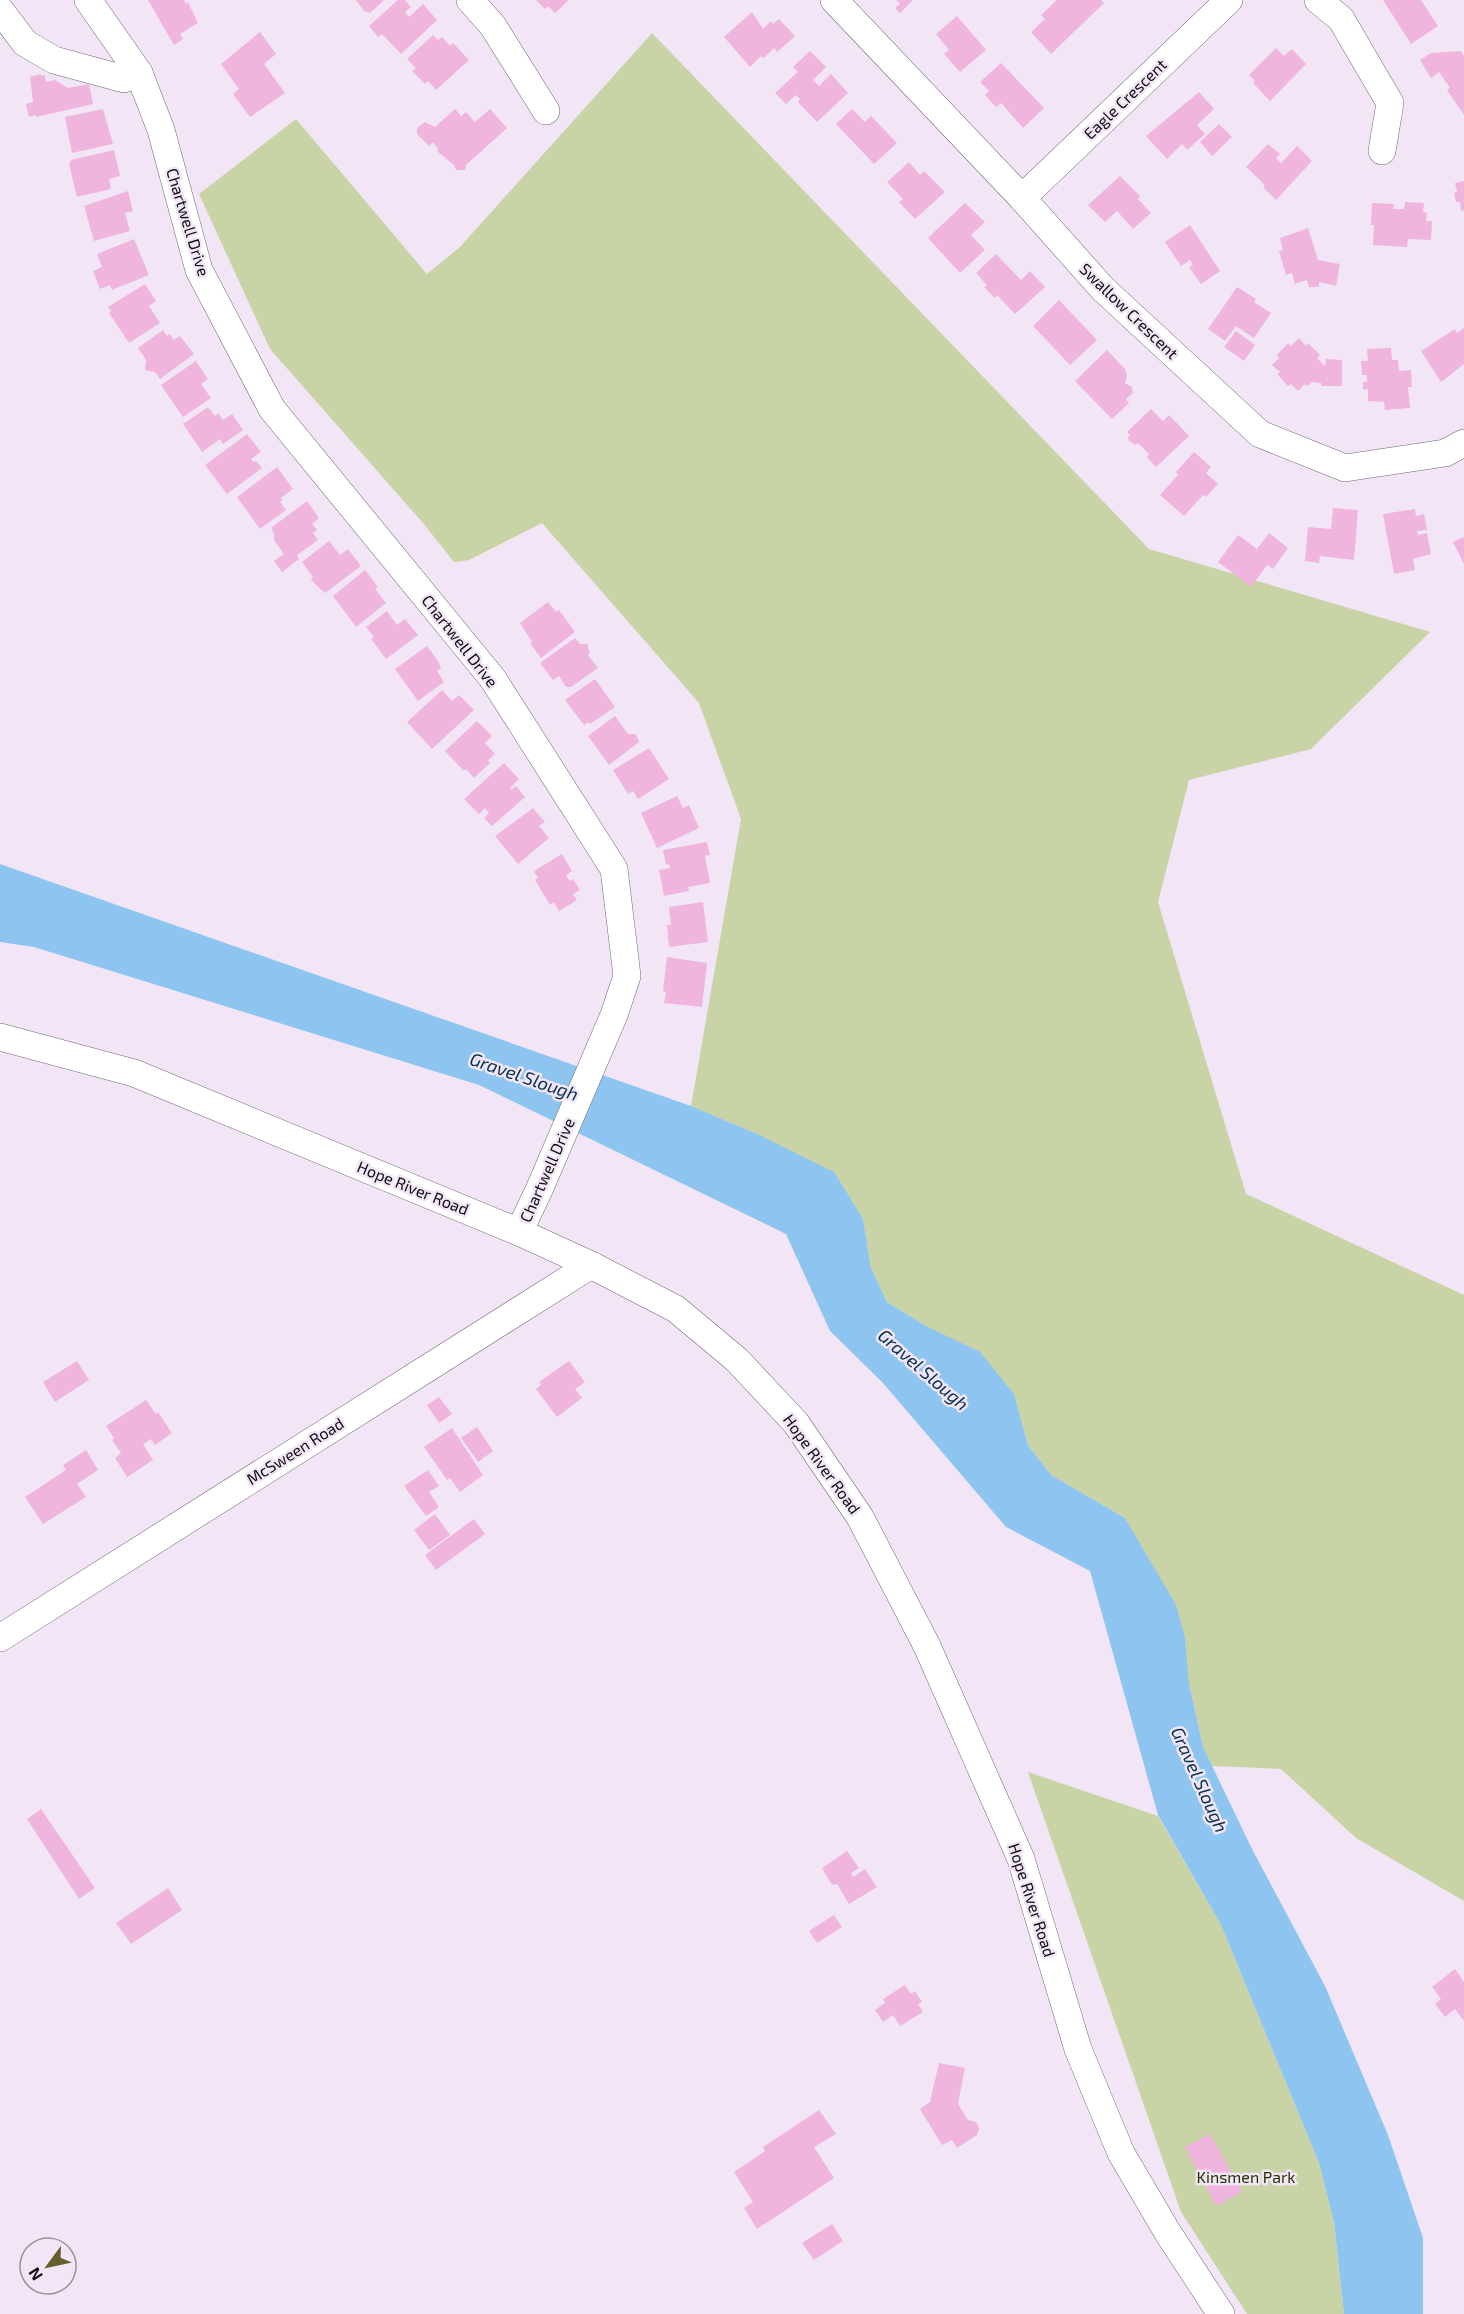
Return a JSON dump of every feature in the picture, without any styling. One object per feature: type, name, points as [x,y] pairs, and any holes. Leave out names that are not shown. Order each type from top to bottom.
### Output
[{"type":"street","name":"Chartwell Drive","points":[[88,0],[139,73],[161,130],[199,270],[272,409],[493,679],[614,869],[627,976],[614,1015],[519,1232]]},
{"type":"street","points":[[470,0],[493,26],[546,111]]},
{"type":"street","name":"Swallow Crescent","points":[[834,0],[1022,198],[1103,290],[1260,434],[1345,468],[1445,453],[1464,443]]},
{"type":"street","name":"Eagle Crescent","points":[[1022,198],[1229,0]]},
{"type":"street","points":[[1318,0],[1341,19],[1390,103],[1382,151]]},
{"type":"street","points":[[0,10],[25,42],[54,60],[124,79],[139,73]]},
{"type":"street","name":"Hope River Road","points":[[0,1036],[134,1073],[519,1232],[591,1265],[676,1309],[737,1360],[796,1423],[860,1517],[927,1646],[1021,1858],[1078,2049],[1121,2153],[1168,2233],[1221,2314]]},
{"type":"street","name":"McSween Road","points":[[0,1638],[591,1265]]},
{"type":"green space","points":[[652,33],[1149,549],[1430,632],[1311,749],[1189,780],[1158,902],[1246,1194],[1464,1295],[1464,1901],[1356,1838],[1281,1769],[1211,1766],[1203,1747],[1189,1683],[1185,1637],[1125,1518],[1051,1475],[1028,1445],[1014,1394],[924,1325],[887,1302],[871,1268],[863,1219],[755,1133],[691,1106],[741,819],[699,703],[542,523],[469,560],[454,562],[423,523],[270,349],[199,194],[296,119],[427,274],[460,247]]},
{"type":"green space","name":"Kinsmen Park","points":[[1028,1772],[1158,1816],[1221,1925],[1319,2163],[1334,2222],[1344,2314],[1247,2314],[1181,2212]]},
{"type":"water","name":"Gravel Slough","points":[[0,864],[691,1106],[755,1133],[834,1172],[863,1219],[871,1268],[887,1302],[924,1325],[980,1352],[1014,1394],[1028,1445],[1051,1475],[1125,1518],[1176,1605],[1185,1637],[1189,1683],[1203,1747],[1252,1849],[1325,1986],[1388,2135],[1423,2238],[1423,2314],[1344,2314],[1334,2222],[1319,2163],[1221,1925],[1158,1815],[1090,1571],[1006,1527],[883,1383],[830,1331],[786,1234],[479,1085],[34,947],[0,942]]},
{"type":"building","points":[[148,0],[184,0],[186,4],[188,2],[198,23],[180,34],[183,39],[174,45]]},
{"type":"building","points":[[356,0],[384,0],[370,13],[364,11]]},
{"type":"building","points":[[398,0],[405,0],[411,7],[405,12],[409,17],[423,4],[437,20],[401,54],[382,34],[378,37],[369,26]]},
{"type":"building","points":[[536,0],[569,0],[555,13],[548,6],[545,9]]},
{"type":"building","points":[[896,0],[913,0],[900,13],[895,8],[900,4]]},
{"type":"building","points":[[1057,0],[1101,0],[1104,3],[1051,54],[1031,32],[1045,19],[1041,15]]},
{"type":"building","points":[[1383,0],[1421,0],[1438,26],[1411,44]]},
{"type":"building","points":[[752,12],[763,29],[771,21],[773,24],[779,19],[795,36],[777,52],[774,48],[750,67],[724,37]]},
{"type":"building","points":[[957,16],[986,50],[960,72],[944,54],[949,50],[936,34]]},
{"type":"building","points":[[260,32],[276,54],[264,64],[285,93],[250,117],[233,94],[239,89],[221,64]]},
{"type":"building","points":[[433,35],[438,40],[442,37],[450,46],[453,43],[469,60],[436,90],[428,81],[425,84],[412,71],[416,68],[407,59]]},
{"type":"building","points":[[1276,48],[1284,56],[1292,49],[1306,64],[1270,101],[1253,83],[1255,81],[1249,75]]},
{"type":"building","points":[[810,51],[826,67],[813,80],[819,86],[831,74],[848,93],[817,122],[798,102],[800,99],[796,95],[786,104],[775,93],[798,72],[793,67]]},
{"type":"building","points":[[1461,51],[1464,56],[1464,115],[1447,90],[1450,88],[1439,72],[1431,78],[1420,60],[1431,53]]},
{"type":"building","points":[[1001,63],[1044,108],[1023,128],[1001,103],[996,107],[985,95],[989,91],[980,82]]},
{"type":"building","points":[[41,74],[41,76],[45,75],[46,82],[55,80],[68,88],[89,84],[93,104],[29,117],[26,104],[33,102],[30,77]]},
{"type":"building","points":[[1199,92],[1214,109],[1197,125],[1205,134],[1187,150],[1182,144],[1167,159],[1146,136]]},
{"type":"building","points":[[103,109],[113,144],[72,153],[65,117]]},
{"type":"building","points":[[455,109],[461,116],[466,112],[475,122],[490,109],[507,128],[466,165],[465,170],[456,170],[454,165],[437,151],[433,142],[429,146],[417,134],[417,128],[425,122],[435,127]]},
{"type":"building","points":[[852,109],[865,122],[871,116],[897,143],[874,164],[836,124]]},
{"type":"building","points":[[1219,124],[1232,137],[1212,156],[1200,142]]},
{"type":"building","points":[[1268,144],[1280,154],[1276,158],[1281,163],[1297,146],[1312,161],[1276,200],[1263,187],[1265,185],[1246,167]]},
{"type":"building","points":[[114,150],[120,176],[109,179],[111,189],[77,197],[69,164],[71,160]]},
{"type":"building","points":[[909,162],[920,175],[924,171],[945,192],[915,219],[899,202],[903,199],[887,182]]},
{"type":"building","points":[[1120,176],[1140,196],[1138,199],[1151,213],[1133,229],[1117,211],[1105,222],[1088,205]]},
{"type":"building","points":[[1464,181],[1464,210],[1461,211],[1460,202],[1456,202],[1454,193],[1457,192],[1455,183]]},
{"type":"building","points":[[128,191],[133,211],[125,213],[130,231],[94,241],[84,206]]},
{"type":"building","points":[[1405,202],[1424,203],[1423,212],[1427,213],[1426,221],[1432,221],[1431,240],[1408,239],[1407,247],[1373,245],[1372,203],[1394,204],[1393,209],[1404,209]]},
{"type":"building","points":[[965,203],[985,222],[971,235],[985,250],[960,273],[928,238]]},
{"type":"building","points":[[1190,225],[1220,271],[1201,284],[1189,267],[1193,265],[1190,260],[1181,266],[1165,242]]},
{"type":"building","points":[[1308,228],[1318,260],[1340,264],[1336,286],[1319,282],[1319,287],[1309,287],[1307,280],[1295,284],[1292,273],[1286,275],[1279,251],[1283,250],[1280,238]]},
{"type":"building","points":[[134,239],[149,275],[112,290],[110,285],[100,289],[93,271],[102,267],[97,254]]},
{"type":"building","points":[[996,254],[1021,280],[1030,271],[1045,287],[1015,314],[997,295],[995,298],[984,287],[987,285],[976,273]]},
{"type":"building","points":[[145,284],[156,301],[149,306],[160,323],[129,343],[109,313],[111,311],[108,307]]},
{"type":"building","points":[[1237,287],[1256,299],[1254,302],[1271,313],[1254,338],[1236,326],[1225,341],[1208,329]]},
{"type":"building","points":[[1059,300],[1097,340],[1070,365],[1033,326]]},
{"type":"building","points":[[1464,328],[1464,364],[1441,382],[1421,351],[1455,329],[1457,333]]},
{"type":"building","points":[[163,330],[174,340],[180,336],[194,354],[160,379],[155,372],[145,370],[146,360],[138,348]]},
{"type":"building","points":[[1236,331],[1255,345],[1244,361],[1224,347]]},
{"type":"building","points":[[1299,338],[1306,346],[1308,343],[1320,355],[1317,358],[1325,366],[1326,359],[1342,360],[1342,386],[1321,386],[1321,383],[1312,382],[1308,386],[1305,384],[1298,391],[1291,384],[1288,386],[1277,374],[1280,372],[1272,365],[1279,358],[1277,355],[1288,343],[1291,346]]},
{"type":"building","points":[[1391,348],[1392,360],[1398,360],[1399,371],[1411,370],[1412,387],[1408,387],[1410,408],[1385,410],[1384,402],[1368,401],[1368,389],[1363,390],[1363,382],[1367,382],[1367,375],[1362,375],[1361,361],[1368,361],[1367,349]]},
{"type":"building","points":[[1107,350],[1125,369],[1127,376],[1125,383],[1132,387],[1133,393],[1126,399],[1129,403],[1112,419],[1075,381]]},
{"type":"building","points":[[196,361],[208,379],[201,384],[211,398],[183,417],[161,385]]},
{"type":"building","points":[[208,407],[215,416],[218,413],[223,420],[232,414],[243,430],[223,444],[220,439],[202,452],[183,424]]},
{"type":"building","points":[[1151,409],[1163,421],[1169,415],[1189,436],[1156,467],[1147,457],[1149,454],[1138,443],[1136,445],[1129,441],[1130,435],[1127,432]]},
{"type":"building","points":[[247,434],[261,452],[251,459],[262,468],[227,494],[205,465]]},
{"type":"building","points":[[1194,452],[1211,467],[1206,473],[1218,484],[1206,497],[1203,495],[1184,516],[1160,495]]},
{"type":"building","points":[[277,467],[293,489],[281,498],[283,500],[280,502],[286,510],[260,529],[237,497]]},
{"type":"building","points":[[307,501],[319,518],[312,524],[317,530],[313,533],[318,540],[297,555],[299,559],[282,572],[274,561],[284,554],[274,540],[271,528]]},
{"type":"building","points":[[1333,508],[1358,510],[1354,560],[1320,556],[1319,563],[1305,561],[1308,527],[1331,529]]},
{"type":"building","points":[[1415,509],[1416,516],[1424,514],[1427,530],[1417,531],[1418,535],[1427,533],[1431,554],[1413,559],[1415,570],[1394,574],[1383,514]]},
{"type":"building","points":[[1269,533],[1288,548],[1273,569],[1267,565],[1251,587],[1218,562],[1238,535],[1257,549]]},
{"type":"building","points":[[1464,537],[1464,564],[1453,542]]},
{"type":"building","points":[[329,541],[340,555],[348,549],[361,566],[325,593],[312,581],[313,577],[302,562]]},
{"type":"building","points":[[365,570],[378,587],[375,589],[386,603],[356,627],[333,596]]},
{"type":"building","points":[[548,602],[556,612],[559,610],[575,632],[541,658],[520,623]]},
{"type":"building","points":[[387,611],[397,625],[405,619],[418,635],[386,659],[371,639],[374,637],[366,627]]},
{"type":"building","points":[[575,638],[580,644],[587,644],[590,652],[588,655],[598,668],[571,687],[566,687],[559,676],[553,680],[540,663]]},
{"type":"building","points":[[427,646],[438,661],[441,668],[437,671],[444,682],[418,701],[395,669]]},
{"type":"building","points":[[595,679],[615,707],[590,724],[588,722],[584,725],[565,700]]},
{"type":"building","points":[[442,690],[452,701],[459,695],[474,710],[432,749],[407,722]]},
{"type":"building","points":[[615,716],[628,734],[636,734],[639,742],[609,765],[588,736]]},
{"type":"building","points":[[477,721],[492,736],[485,743],[495,754],[488,760],[490,763],[474,778],[445,751]]},
{"type":"building","points":[[649,748],[669,779],[638,799],[633,791],[628,794],[613,770]]},
{"type":"building","points":[[504,763],[519,779],[510,788],[511,790],[516,786],[525,797],[492,826],[484,818],[489,813],[485,808],[479,814],[464,799]]},
{"type":"building","points":[[677,796],[683,808],[689,805],[699,828],[657,848],[641,813]]},
{"type":"building","points":[[533,808],[545,822],[539,826],[549,838],[518,864],[495,836]]},
{"type":"building","points":[[707,842],[710,855],[705,856],[710,883],[688,887],[689,891],[664,896],[659,870],[670,868],[669,864],[666,865],[663,850]]},
{"type":"building","points":[[562,854],[572,871],[566,875],[570,881],[573,879],[580,890],[573,894],[577,900],[559,911],[554,902],[550,905],[535,880],[538,878],[534,871]]},
{"type":"building","points":[[703,902],[708,942],[669,947],[667,925],[671,925],[669,907]]},
{"type":"building","points":[[667,957],[707,963],[702,1007],[664,1003]]},
{"type":"building","points":[[77,1361],[89,1380],[55,1402],[43,1382]]},
{"type":"building","points":[[569,1361],[585,1382],[575,1389],[582,1398],[557,1417],[536,1389],[541,1385],[539,1382]]},
{"type":"building","points":[[439,1397],[452,1414],[439,1423],[427,1405]]},
{"type":"building","points":[[146,1400],[156,1414],[158,1412],[172,1433],[155,1445],[151,1439],[143,1444],[153,1460],[127,1477],[115,1458],[121,1453],[106,1426]]},
{"type":"building","points":[[477,1427],[493,1451],[478,1462],[461,1438]]},
{"type":"building","points":[[452,1428],[483,1475],[460,1492],[450,1478],[447,1480],[424,1447]]},
{"type":"building","points":[[86,1450],[98,1470],[77,1484],[86,1497],[43,1524],[25,1497],[66,1470],[63,1465]]},
{"type":"building","points":[[428,1470],[439,1486],[429,1492],[439,1507],[426,1516],[404,1486]]},
{"type":"building","points":[[435,1514],[450,1535],[429,1550],[414,1530]]},
{"type":"building","points":[[474,1519],[485,1534],[436,1570],[425,1555]]},
{"type":"building","points":[[41,1809],[95,1888],[79,1899],[27,1819]]},
{"type":"building","points":[[847,1851],[859,1868],[851,1873],[853,1877],[865,1869],[877,1887],[849,1904],[837,1884],[832,1885],[822,1868]]},
{"type":"building","points":[[168,1888],[182,1910],[131,1944],[116,1923]]},
{"type":"building","points":[[834,1915],[842,1927],[817,1943],[809,1931]]},
{"type":"building","points":[[1455,1969],[1464,1982],[1464,2021],[1455,2009],[1445,2017],[1435,2004],[1441,1999],[1432,1987]]},
{"type":"building","points":[[905,1985],[911,1994],[915,1991],[922,2002],[918,2004],[923,2012],[900,2026],[893,2015],[883,2022],[875,2010],[885,2003],[883,1999]]},
{"type":"building","points":[[939,2063],[965,2068],[958,2104],[968,2120],[976,2122],[979,2128],[977,2135],[957,2148],[952,2140],[942,2145],[920,2109],[930,2102]]},
{"type":"building","points":[[819,2110],[836,2134],[814,2147],[834,2178],[757,2229],[744,2208],[753,2202],[734,2172],[765,2151],[763,2147]]},
{"type":"building","points":[[1210,2134],[1242,2192],[1216,2206],[1185,2147]]},
{"type":"building","points":[[832,2224],[843,2241],[814,2260],[802,2243]]}]
